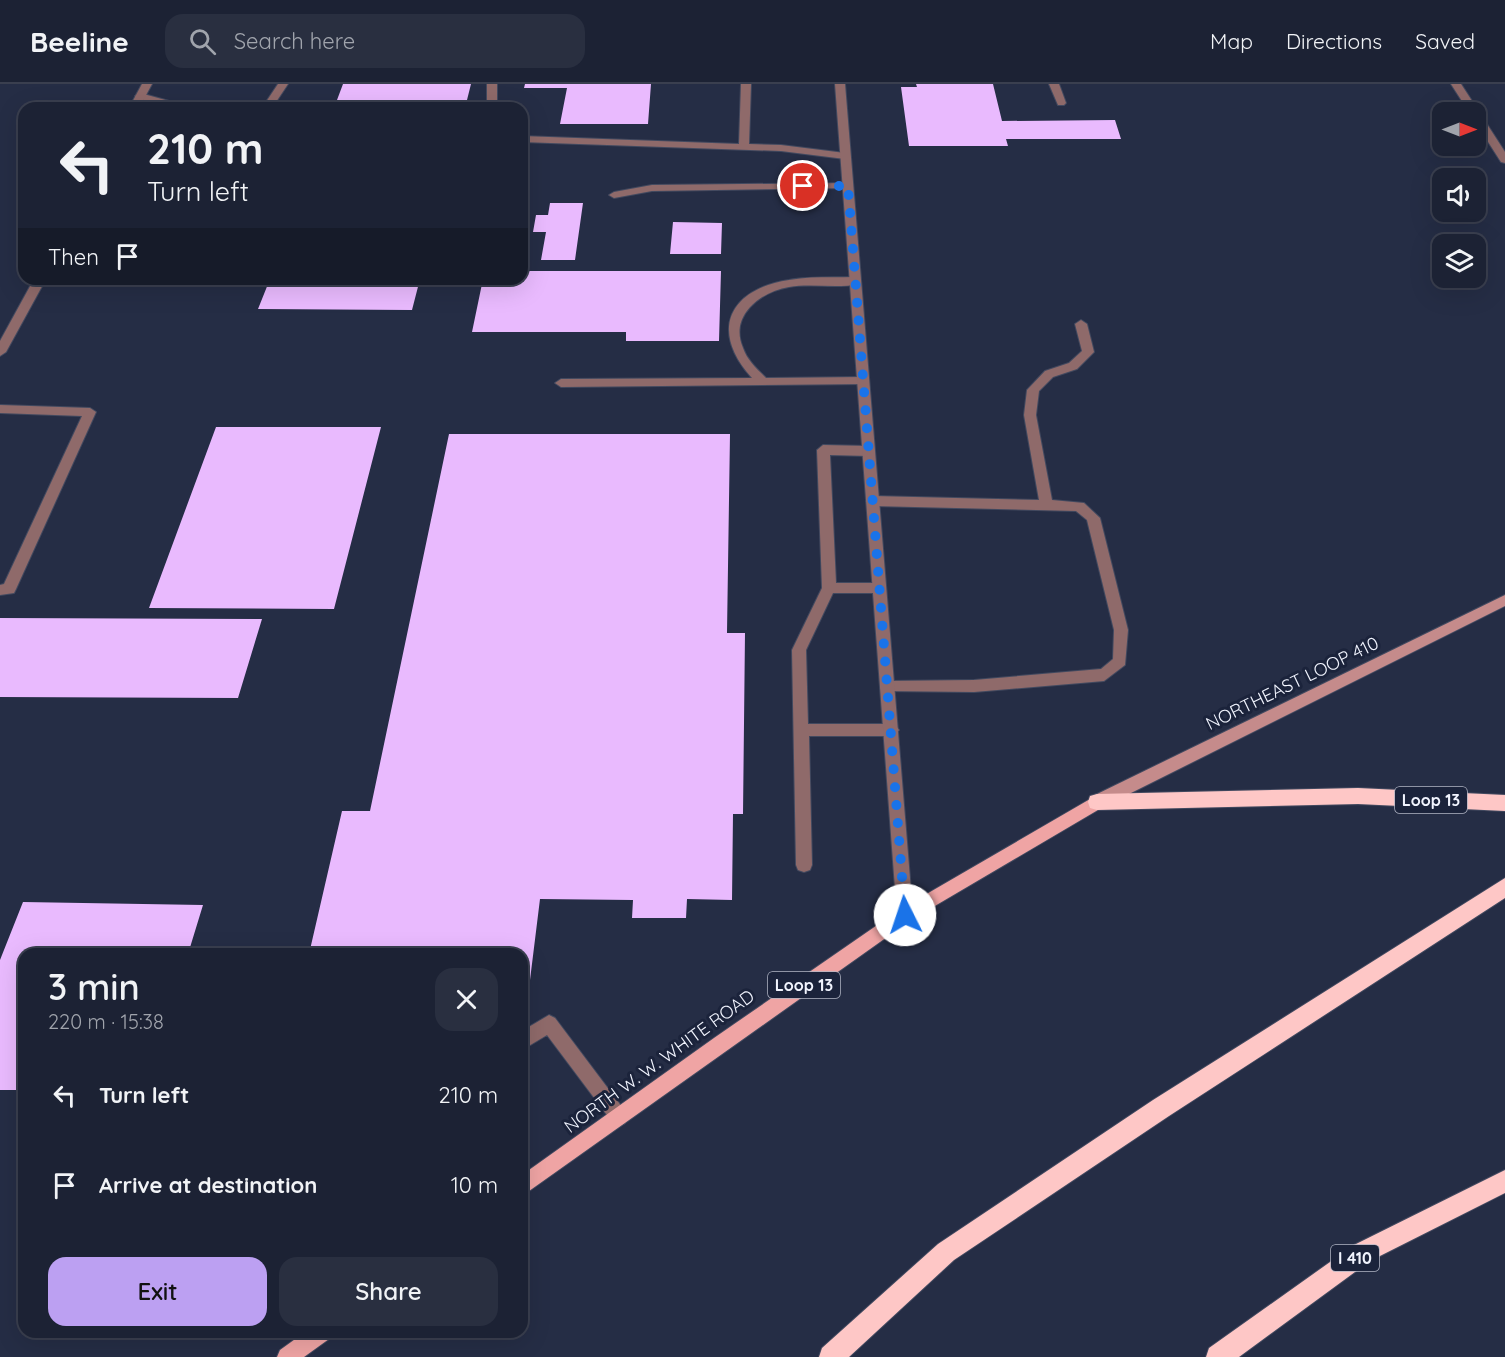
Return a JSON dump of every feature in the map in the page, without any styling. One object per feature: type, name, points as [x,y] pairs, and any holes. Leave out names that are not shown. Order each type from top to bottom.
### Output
[{"type":"highway","name":"Loop 13","points":[[1097,802],[1358,796],[1505,803]]},
{"type":"highway","points":[[831,1357],[946,1252],[1161,1108],[1505,887]]},
{"type":"highway","name":"I 410","points":[[1218,1357],[1362,1253],[1505,1181]]},
{"type":"main road","name":"NORTHEAST LOOP 410","points":[[1097,802],[1505,600]]},
{"type":"main road","name":"NORTH W. W. WHITE ROAD","points":[[528,1183],[905,915],[1097,802]]},
{"type":"main road","points":[[287,1357],[314,1338]]},
{"type":"street","points":[[137,102],[147,84]]},
{"type":"street","points":[[271,102],[283,84]]},
{"type":"street","points":[[492,84],[492,102]]},
{"type":"street","points":[[744,147],[746,84]]},
{"type":"street","points":[[840,84],[905,915]]},
{"type":"street","points":[[1054,84],[1061,103]]},
{"type":"street","points":[[1456,84],[1467,102]]},
{"type":"street","points":[[140,96],[162,102]]},
{"type":"street","points":[[1486,131],[1505,160]]},
{"type":"street","points":[[528,139],[781,148],[845,156]]},
{"type":"street","points":[[614,195],[664,188],[848,186]]},
{"type":"street","points":[[762,381],[742,359],[735,343],[733,327],[744,303],[769,288],[783,284],[855,281]]},
{"type":"street","points":[[0,352],[37,285]]},
{"type":"street","points":[[1046,505],[1030,416],[1033,390],[1049,374],[1073,366],[1088,352],[1081,324]]},
{"type":"street","points":[[561,383],[863,381]]},
{"type":"street","points":[[0,409],[90,412],[9,590],[0,590]]},
{"type":"street","points":[[804,865],[799,650],[829,588],[823,450],[869,451]]},
{"type":"street","points":[[873,501],[1079,506],[1093,518],[1121,630],[1120,661],[1104,675],[974,686],[887,687]]},
{"type":"street","points":[[829,588],[879,588]]},
{"type":"street","points":[[801,730],[891,730]]},
{"type":"street","points":[[528,1037],[549,1024],[619,1117]]},
{"type":"building","points":[[343,84],[471,84],[466,102],[336,102]]},
{"type":"building","points":[[525,84],[651,84],[648,124],[560,124],[567,88],[524,88]]},
{"type":"building","points":[[916,84],[993,84],[1002,121],[1115,120],[1121,139],[1006,139],[1008,146],[909,146],[901,87],[917,87]]},
{"type":"building","points":[[550,203],[583,203],[575,260],[541,260],[546,232],[533,232],[536,215],[548,215]]},
{"type":"building","points":[[673,222],[722,223],[721,254],[670,254]]},
{"type":"building","points":[[528,271],[721,271],[719,341],[626,341],[626,332],[472,332],[482,285],[528,285]]},
{"type":"building","points":[[268,285],[418,285],[412,310],[258,309]]},
{"type":"building","points":[[216,427],[381,427],[334,609],[149,608]]},
{"type":"building","points":[[449,434],[730,434],[727,633],[745,633],[743,814],[733,814],[732,900],[687,899],[686,918],[632,918],[633,900],[540,899],[530,980],[528,980],[528,948],[310,948],[342,811],[370,811]]},
{"type":"building","points":[[0,618],[262,619],[238,698],[0,697]]},
{"type":"building","points":[[23,902],[203,905],[190,948],[18,948],[18,1090],[0,1090],[0,960]]},
{"type":"route","points":[[803,186],[848,186],[905,915]]}]
